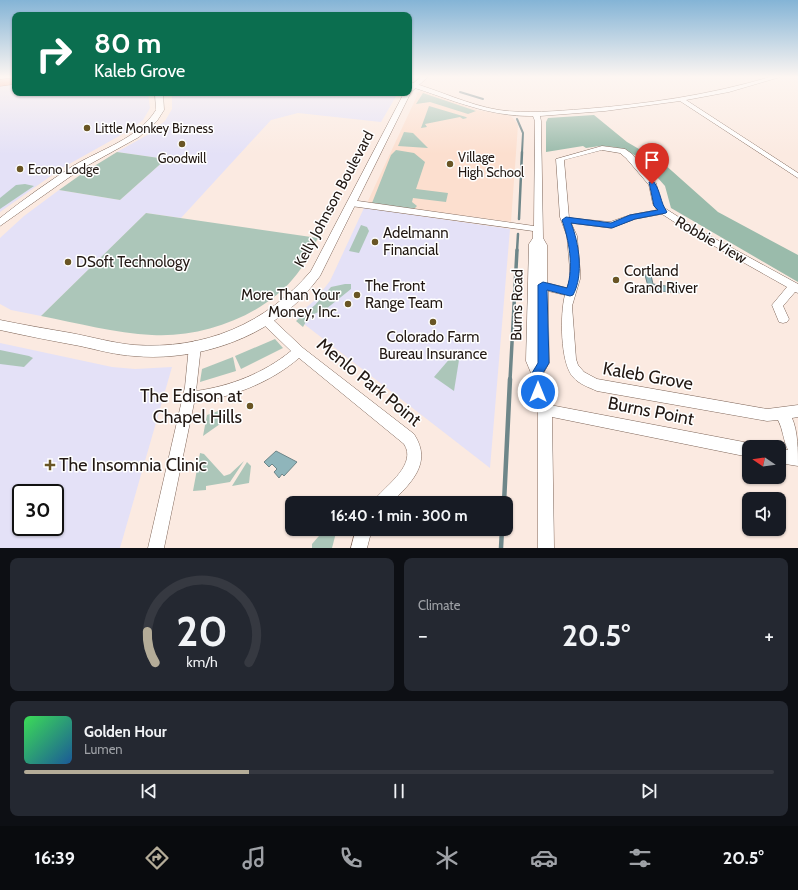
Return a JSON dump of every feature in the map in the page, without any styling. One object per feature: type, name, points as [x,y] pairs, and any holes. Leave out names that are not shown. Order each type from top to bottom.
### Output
[{"type":"street","points":[[0,223],[79,166],[138,133],[150,124],[160,110],[160,103]]},
{"type":"street","name":"Kelly Johnson Boulevard","points":[[0,325],[136,351],[165,351],[195,346],[226,338],[265,319],[296,296],[312,279],[403,103]]},
{"type":"street","points":[[461,103],[490,111],[514,114],[608,109],[661,103]]},
{"type":"street","points":[[686,103],[798,176]]},
{"type":"street","name":"Burns Road","points":[[536,114],[538,121],[538,234],[542,245],[538,284],[543,363],[537,373],[537,387],[545,410]]},
{"type":"street","name":"Robbie View","points":[[560,160],[602,148],[614,149],[624,153],[653,185],[657,204],[663,212],[743,259],[767,270],[797,288]]},
{"type":"street","name":"Kaleb Grove","points":[[560,160],[566,220],[572,236],[575,270],[575,278],[567,306],[570,359],[574,371],[587,381],[597,385],[763,415],[798,412]]},
{"type":"street","points":[[351,203],[538,234]]},
{"type":"street","points":[[566,220],[612,225],[633,217],[663,212]]},
{"type":"street","points":[[538,284],[570,293]]},
{"type":"street","points":[[782,319],[777,305],[788,292],[797,288]]},
{"type":"street","name":"Menlo Park Point","points":[[265,319],[299,352],[409,439],[415,447],[416,456],[413,465],[387,496]]},
{"type":"street","points":[[156,548],[192,379],[195,346]]},
{"type":"street","name":"Menlo Park Point","points":[[188,398],[211,395],[250,381],[279,366],[299,352]]},
{"type":"street","points":[[545,410],[546,548]]},
{"type":"street","name":"Burns Point","points":[[545,410],[742,449]]},
{"type":"street","points":[[781,413],[789,426],[790,439],[798,459],[786,457]]},
{"type":"street","points":[[359,548],[362,536]]},
{"type":"shaded area","points":[[0,103],[149,103],[150,108],[143,120],[130,130],[62,168],[0,212]]},
{"type":"shaded area","points":[[172,103],[392,103],[381,122],[298,113],[271,120],[181,218],[146,213],[41,316],[11,310],[0,304],[0,238],[24,216],[59,190],[120,200],[166,159],[117,152],[149,134],[165,121],[172,109]]},
{"type":"shaded area","name":"Village High School","points":[[414,103],[455,103],[477,110],[511,116],[517,123],[511,222],[367,203]]},
{"type":"shaded area","points":[[364,208],[510,229],[490,468],[295,317],[315,300],[330,281]]},
{"type":"shaded area","points":[[0,343],[112,367],[135,369],[172,367],[120,548],[0,548]]},
{"type":"green space","points":[[432,103],[451,103],[476,111],[468,114]]},
{"type":"green space","points":[[429,106],[467,118],[463,119],[460,117],[425,124],[427,127],[421,128]]},
{"type":"green space","points":[[594,115],[627,142],[663,163],[718,212],[798,255],[798,282],[671,208],[665,186],[640,158],[625,150],[614,147],[600,146],[586,148],[583,146],[546,152],[546,122],[548,118]]},
{"type":"green space","points":[[404,132],[413,133],[428,148],[398,146]]},
{"type":"green space","points":[[396,150],[414,153],[425,162],[416,189],[448,193],[446,202],[413,198],[412,202],[417,206],[414,209],[372,203],[391,155]]},
{"type":"green space","points":[[117,152],[166,159],[120,200],[59,190],[83,173]]},
{"type":"green space","points":[[25,184],[34,186],[0,209],[0,198],[16,185]]},
{"type":"green space","points":[[146,213],[318,238],[300,270],[279,293],[264,305],[247,314],[209,329],[171,335],[138,334],[41,316]]},
{"type":"green space","points":[[361,225],[367,227],[369,231],[359,253],[349,251]]},
{"type":"green space","points":[[351,284],[351,289],[326,309],[309,316],[303,327],[296,321],[315,305],[331,287]]},
{"type":"green space","points":[[275,339],[283,348],[241,369],[235,356]]},
{"type":"green space","points":[[0,350],[33,358],[24,367],[0,364]]},
{"type":"green space","points":[[452,356],[459,360],[454,391],[434,377]]},
{"type":"green space","points":[[233,357],[236,371],[200,382],[202,369]]},
{"type":"green space","points":[[221,410],[220,424],[203,436],[207,415]]},
{"type":"green space","points":[[200,453],[204,454],[224,476],[230,474],[244,461],[230,482],[206,486],[206,490],[193,491]]},
{"type":"green space","points":[[247,462],[251,466],[249,483],[232,486]]},
{"type":"green space","points":[[319,536],[335,536],[332,548],[312,548],[312,544]]},
{"type":"water","points":[[645,275],[651,275],[653,284],[679,288],[681,293],[649,290]]},
{"type":"water","points":[[276,451],[297,462],[284,476],[282,474],[279,478],[274,472],[277,469],[272,464],[269,467],[264,462]]},
{"type":"waterway","points":[[517,119],[523,133],[522,153]]},
{"type":"waterway","points":[[519,219],[522,152]]},
{"type":"waterway","points":[[517,251],[518,234]]},
{"type":"waterway","points":[[510,380],[517,250]]},
{"type":"waterway","points":[[504,496],[510,379]]},
{"type":"waterway","points":[[501,548],[502,536]]},
{"type":"place","name":"Little Monkey Bizness","points":[[87,128]]},
{"type":"place","name":"Goodwill","points":[[182,144]]},
{"type":"place","name":"Village High School","points":[[450,164]]},
{"type":"place","name":"Econo Lodge","points":[[20,169]]},
{"type":"place","name":"Adelmann Financial","points":[[375,242]]},
{"type":"place","name":"DSoft Technology","points":[[68,262]]},
{"type":"place","name":"Cortland Grand River","points":[[616,280]]},
{"type":"place","name":"The Front Range Team","points":[[357,295]]},
{"type":"place","name":"More Than Your Money, Inc.","points":[[348,304]]},
{"type":"place","name":"Colorado Farm Bureau Insurance","points":[[433,322]]},
{"type":"place","name":"The Edison at Chapel Hills","points":[[250,406]]},
{"type":"place","name":"The Insomnia Clinic","points":[[50,465]]},
{"type":"route","points":[[538,392],[537,373],[543,363],[543,285],[570,293],[575,278],[572,236],[566,220],[612,225],[633,217],[663,212],[657,204],[655,188],[652,184]]}]
